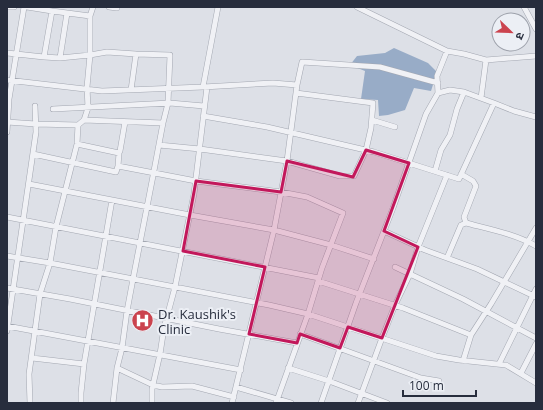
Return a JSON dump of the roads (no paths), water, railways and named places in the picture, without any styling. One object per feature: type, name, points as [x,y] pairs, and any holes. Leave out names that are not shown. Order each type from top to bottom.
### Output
[{"type":"street","points":[[7,12],[8,7],[14,7]]},
{"type":"street","points":[[7,132],[9,80],[26,7],[52,12],[90,16]]},
{"type":"street","points":[[7,122],[78,125],[84,120],[88,108],[87,90],[90,55],[90,16],[93,7]]},
{"type":"street","points":[[109,7],[117,7]]},
{"type":"street","points":[[152,403],[152,389],[164,328],[183,251],[196,180],[205,87],[218,7]]},
{"type":"street","points":[[357,7],[447,52],[464,54],[486,60],[536,56]]},
{"type":"street","points":[[524,7],[536,29]]},
{"type":"street","points":[[44,58],[52,12]]},
{"type":"street","points":[[60,58],[67,13]]},
{"type":"street","points":[[7,53],[44,58],[60,58],[107,52],[170,55],[168,103],[132,279],[122,348],[117,368],[113,403]]},
{"type":"street","points":[[321,403],[426,114],[438,93],[437,76],[447,52]]},
{"type":"street","points":[[131,90],[136,54]]},
{"type":"street","points":[[480,98],[486,60]]},
{"type":"street","points":[[117,368],[153,385],[162,387],[192,386],[233,400],[274,230],[287,161],[297,85],[302,62],[380,67],[438,83]]},
{"type":"street","points":[[9,80],[102,91],[273,83],[297,85]]},
{"type":"street","points":[[438,93],[450,90],[464,92],[514,111],[536,117]]},
{"type":"street","points":[[435,171],[441,150],[450,135],[457,109],[464,92]]},
{"type":"street","points":[[159,145],[287,161],[340,176],[354,176],[366,150],[371,128],[373,103],[296,93]]},
{"type":"street","points":[[53,109],[168,103],[204,106]]},
{"type":"street","points":[[203,116],[291,132],[366,150],[459,179],[494,103]]},
{"type":"street","points":[[35,106],[36,132],[14,289],[7,328],[160,354],[240,370]]},
{"type":"street","points":[[84,120],[163,123]]},
{"type":"street","points":[[372,120],[395,127]]},
{"type":"street","points":[[33,154],[116,172],[125,122]]},
{"type":"street","points":[[30,403],[29,374],[40,294],[50,263],[56,227],[73,163],[77,144],[78,125]]},
{"type":"street","points":[[77,144],[119,153]]},
{"type":"street","points":[[118,166],[196,180],[281,192],[307,198],[343,213],[277,401]]},
{"type":"street","points":[[461,174],[473,182],[476,186],[464,217],[466,223]]},
{"type":"street","points":[[358,403],[395,305],[410,274],[418,247],[447,175]]},
{"type":"street","points":[[29,184],[274,230],[331,245],[374,259]]},
{"type":"street","points":[[81,403],[84,364],[112,200]]},
{"type":"street","points":[[7,217],[265,267],[319,279],[395,305],[471,335]]},
{"type":"street","points":[[447,258],[461,225],[466,223],[498,231],[536,246]]},
{"type":"street","points":[[463,361],[471,335],[536,228]]},
{"type":"street","points":[[384,232],[418,247],[477,269],[534,296]]},
{"type":"street","points":[[7,256],[50,263],[308,314],[436,356],[463,361],[506,365],[536,383]]},
{"type":"street","points":[[395,267],[463,299],[536,338]]},
{"type":"street","points":[[7,288],[219,329],[297,342]]},
{"type":"street","points":[[498,364],[534,296],[536,289]]},
{"type":"street","points":[[300,334],[421,378],[439,381]]},
{"type":"street","points":[[520,373],[536,344]]},
{"type":"street","points":[[32,358],[84,364]]},
{"type":"street","points":[[288,368],[329,381],[387,403]]},
{"type":"street","points":[[236,387],[277,401],[291,403]]},
{"type":"water","points":[[394,48],[428,63],[437,72],[431,91],[414,88],[405,110],[379,116],[378,100],[361,99],[365,71],[350,65],[357,56],[385,53]]},
{"type":"place","name":"Dr. Kaushik's Clinic","points":[[142,321]]}]
